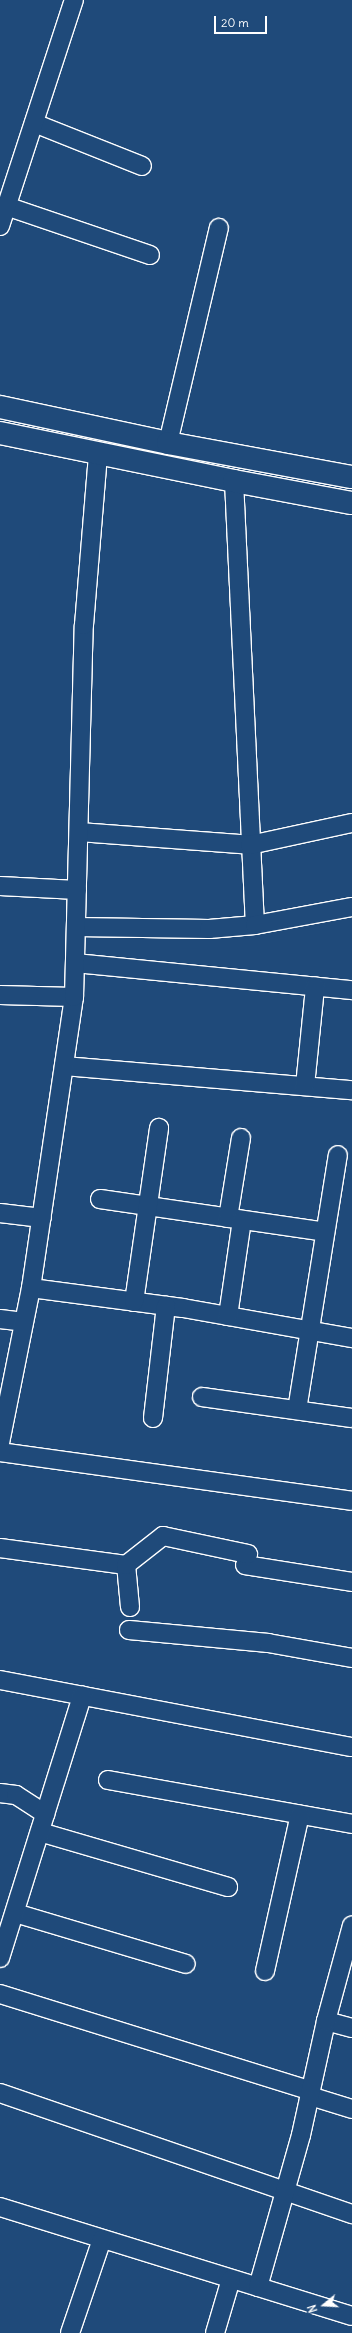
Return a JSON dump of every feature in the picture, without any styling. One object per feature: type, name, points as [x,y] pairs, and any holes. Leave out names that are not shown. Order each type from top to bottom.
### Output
[{"type":"main road","points":[[0,407],[168,443],[352,477]]},
{"type":"main road","points":[[0,433],[234,482],[352,503]]},
{"type":"street","points":[[0,226],[74,0]]},
{"type":"street","points":[[34,123],[142,166]]},
{"type":"street","points":[[6,206],[150,255]]},
{"type":"street","points":[[168,443],[219,228]]},
{"type":"street","points":[[0,1443],[32,1288],[74,997],[84,625],[98,454]]},
{"type":"street","points":[[234,482],[255,925]]},
{"type":"street","points":[[79,832],[250,844],[352,823]]},
{"type":"street","points":[[0,886],[77,890]]},
{"type":"street","points":[[76,927],[209,930],[255,925],[352,907]]},
{"type":"street","points":[[75,963],[352,990]]},
{"type":"street","points":[[305,1086],[315,986]]},
{"type":"street","points":[[0,995],[74,997]]},
{"type":"street","points":[[64,1066],[352,1090]]},
{"type":"street","points":[[134,1302],[159,1128]]},
{"type":"street","points":[[228,1316],[241,1138]]},
{"type":"street","points":[[297,1410],[338,1155]]},
{"type":"street","points":[[100,1199],[325,1232]]},
{"type":"street","points":[[0,1213],[42,1218]]},
{"type":"street","points":[[32,1288],[166,1306],[352,1338]]},
{"type":"street","points":[[153,1418],[166,1306]]},
{"type":"street","points":[[0,1320],[24,1322]]},
{"type":"street","points":[[202,1397],[352,1418]]},
{"type":"street","points":[[0,1452],[352,1501]]},
{"type":"street","points":[[0,1548],[126,1565],[163,1536],[246,1559],[352,1582]]},
{"type":"street","points":[[126,1565],[130,1607]]},
{"type":"street","points":[[129,1630],[268,1643],[352,1658]]},
{"type":"street","points":[[0,1680],[352,1747]]},
{"type":"street","points":[[0,1958],[82,1696]]},
{"type":"street","points":[[108,1780],[352,1824]]},
{"type":"street","points":[[0,1793],[16,1795],[45,1814]]},
{"type":"street","points":[[265,1971],[300,1815]]},
{"type":"street","points":[[40,1832],[228,1888]]},
{"type":"street","points":[[15,1913],[186,1964]]},
{"type":"street","points":[[258,2287],[286,2189],[310,2094],[326,2021],[350,1937]]},
{"type":"street","points":[[0,1994],[310,2094],[352,2109]]},
{"type":"street","points":[[326,2021],[352,2028]]},
{"type":"street","points":[[0,2093],[286,2189],[352,2214]]},
{"type":"street","points":[[0,2207],[352,2316]]},
{"type":"street","points":[[70,2333],[102,2239]]},
{"type":"street","points":[[215,2333],[231,2279]]}]
